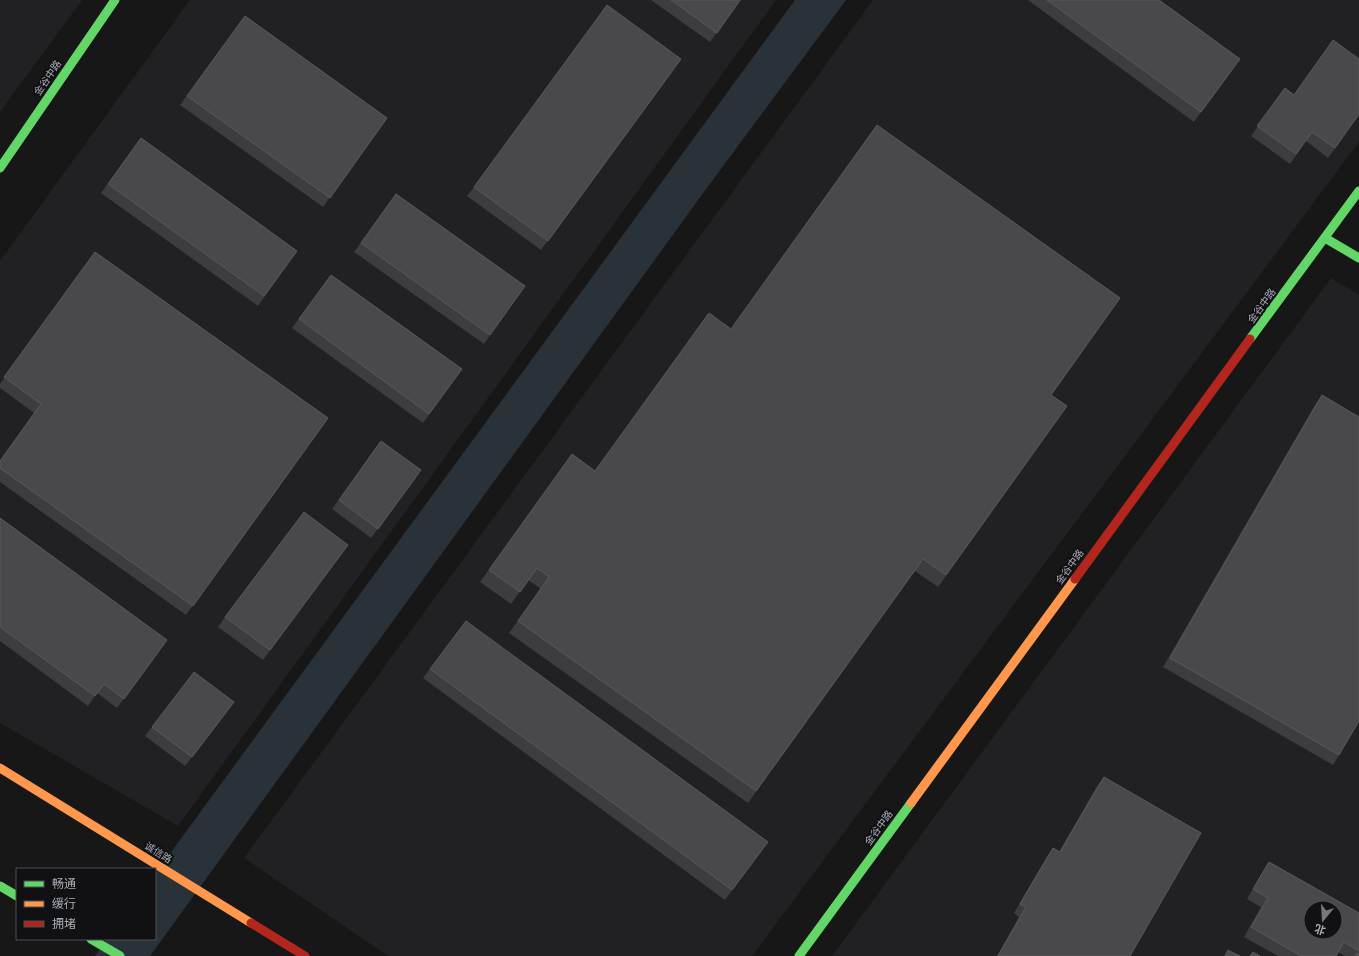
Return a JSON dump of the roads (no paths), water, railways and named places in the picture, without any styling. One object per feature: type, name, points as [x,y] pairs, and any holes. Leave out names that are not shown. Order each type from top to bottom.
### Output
[{"type":"street","name":"金谷中路","points":[[0,168],[115,0]]},
{"type":"street","name":"金谷中路","points":[[799,956],[1359,191]]},
{"type":"street","points":[[1325,238],[1359,258]]},
{"type":"street","name":"诚信路","points":[[0,768],[305,956]]},
{"type":"street","points":[[0,886],[16,895]]},
{"type":"street","points":[[93,940],[120,956]]}]
